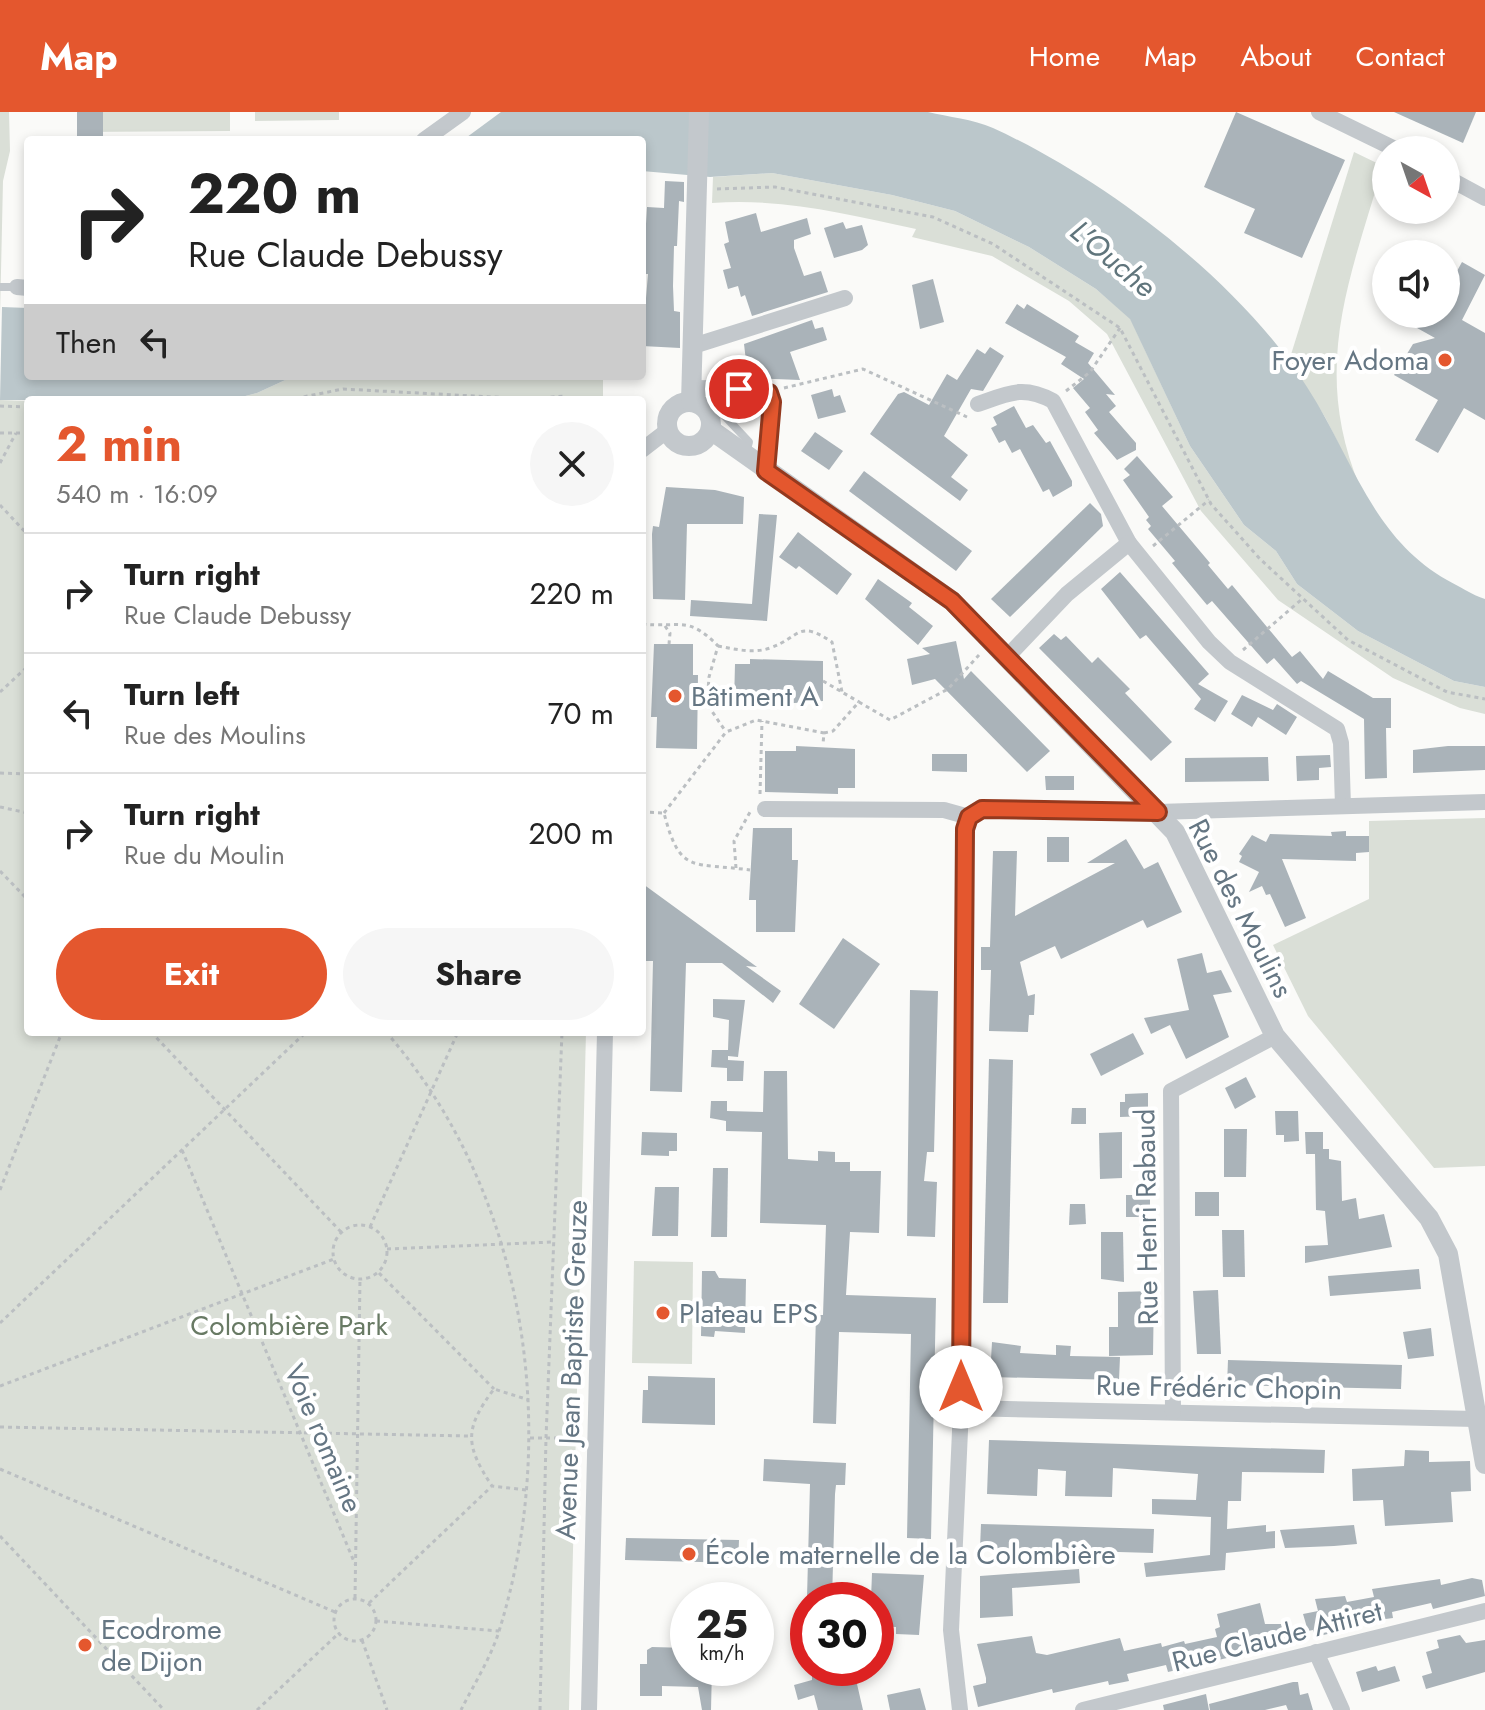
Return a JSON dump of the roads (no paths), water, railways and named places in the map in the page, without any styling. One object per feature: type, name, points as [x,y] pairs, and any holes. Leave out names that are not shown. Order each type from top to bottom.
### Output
[{"type":"street","points":[[430,136],[463,112]]},
{"type":"street","points":[[695,446],[700,408],[693,346],[699,112]]},
{"type":"street","points":[[1319,112],[1372,138]]},
{"type":"street","points":[[1460,185],[1485,198]]},
{"type":"street","points":[[693,346],[845,298]]},
{"type":"street","points":[[646,447],[668,430],[668,418],[674,408],[700,408],[763,389],[769,393],[772,402],[766,471]]},
{"type":"street","points":[[978,404],[1012,392],[1033,390],[1053,401],[1129,543],[1217,651],[1337,729],[1341,743],[1343,806]]},
{"type":"street","name":"Rue des Moulins","points":[[700,408],[745,458],[952,601],[1158,812],[1182,841],[1275,1036],[1429,1218],[1448,1254],[1485,1464]]},
{"type":"street","name":"Rue des Moulins","points":[[668,430],[678,443],[745,458]]},
{"type":"street","points":[[1007,657],[1067,594],[1129,543]]},
{"type":"street","points":[[960,1710],[951,1630],[960,1408],[965,829],[969,817],[982,809],[1158,812],[1485,802]]},
{"type":"street","points":[[763,809],[944,810],[969,817]]},
{"type":"street","name":"Avenue Jean Baptiste Greuze","points":[[589,1710],[605,1036]]},
{"type":"street","name":"Rue Henri Rabaud","points":[[1173,1412],[1171,1091],[1275,1036]]},
{"type":"street","name":"Rue Frédéric Chopin","points":[[960,1408],[1476,1419]]},
{"type":"street","name":"Rue Claude Attiret","points":[[1083,1710],[1143,1704],[1316,1652],[1485,1611]]},
{"type":"street","points":[[1316,1652],[1342,1710]]},
{"type":"water","name":"L'Ouche","points":[[501,112],[928,112],[985,125],[1036,150],[1124,205],[1167,237],[1246,309],[1279,348],[1323,413],[1365,493],[1399,541],[1421,562],[1447,580],[1485,599],[1485,687],[1454,681],[1358,631],[1297,584],[1276,551],[1244,525],[1190,446],[1130,319],[1096,289],[1029,247],[955,211],[892,195],[772,173],[710,177],[646,171],[646,136],[468,136]]},
{"type":"water","points":[[2,307],[24,308],[24,380],[285,380],[245,396],[24,396],[24,400],[0,400]]},
{"type":"place","name":"Foyer Adoma","points":[[1445,360]]},
{"type":"place","name":"Bâtiment A","points":[[675,696]]},
{"type":"place","name":"Plateau EPS","points":[[663,1313]]},
{"type":"place","name":"École maternelle de la Colombière","points":[[689,1554]]},
{"type":"place","name":"Ecodrome de Dijon","points":[[85,1645]]},
{"type":"park label","name":"Colombière Park","points":[[289,1325]]}]
